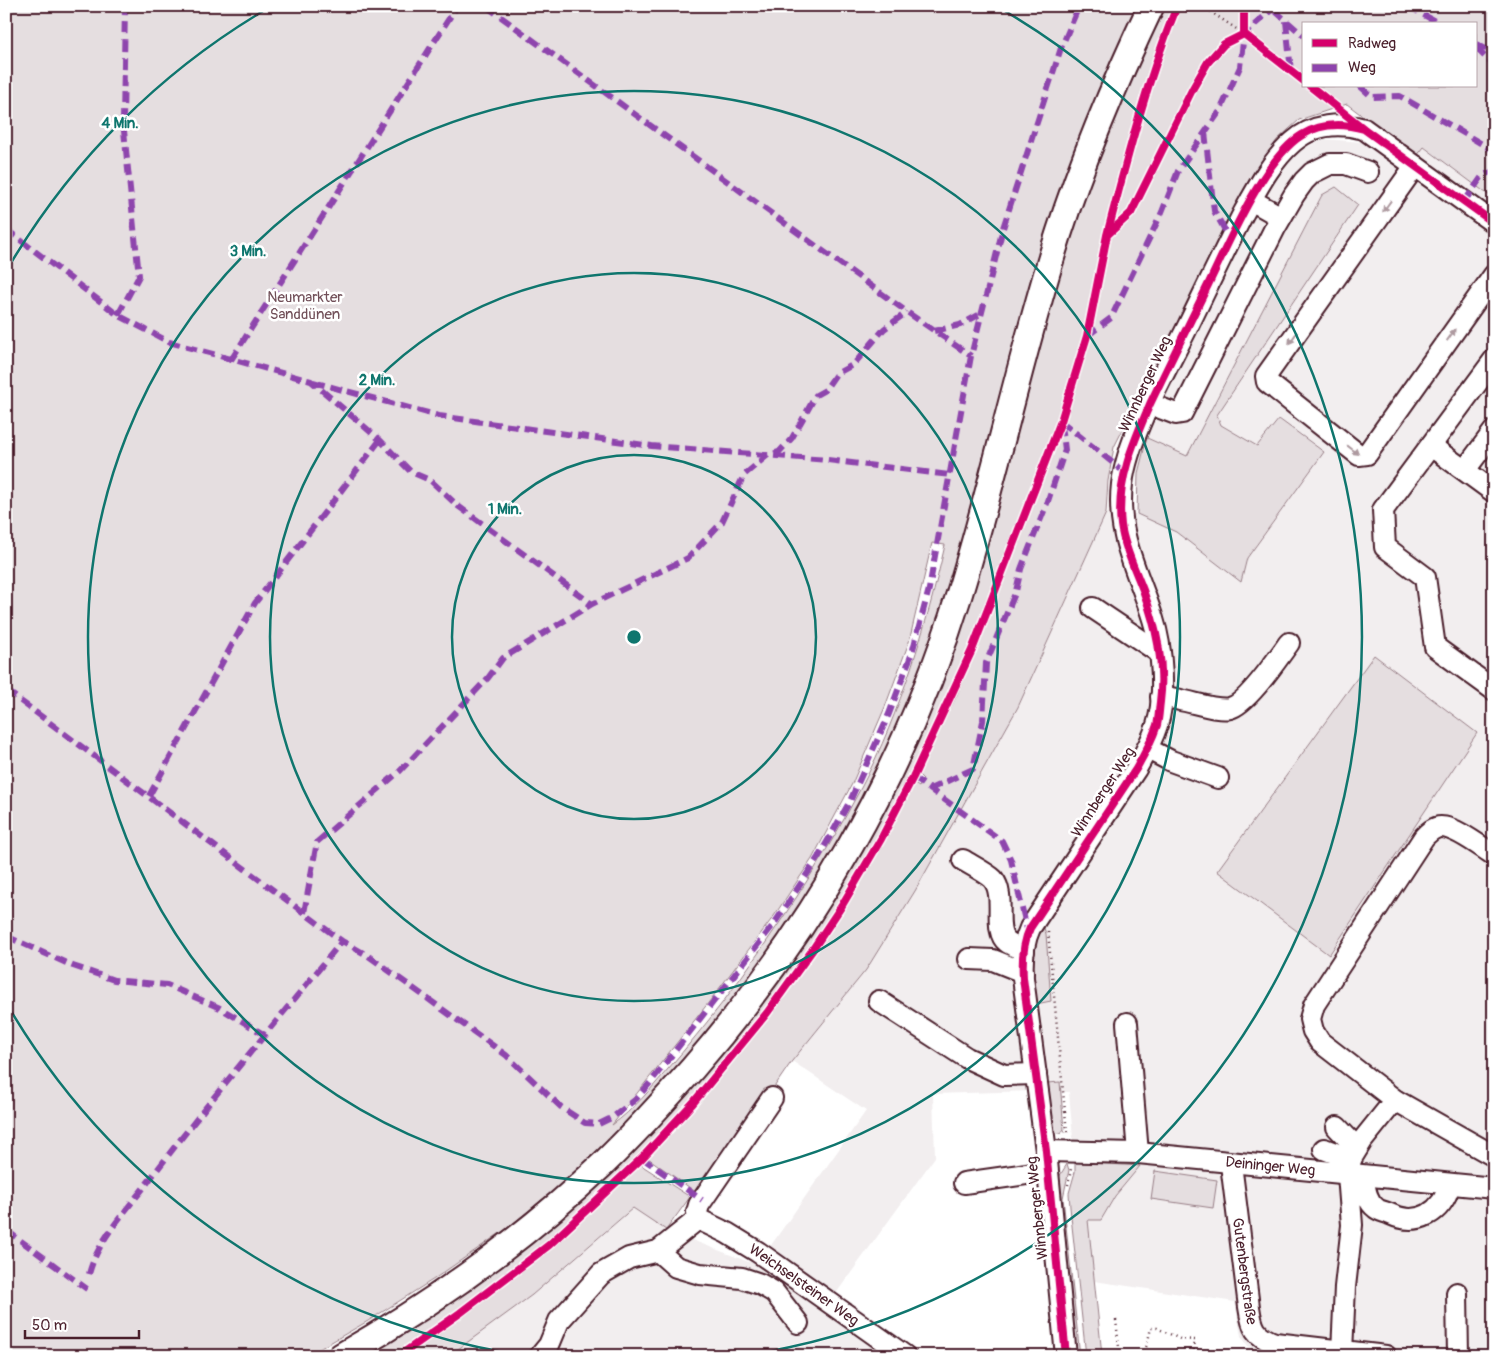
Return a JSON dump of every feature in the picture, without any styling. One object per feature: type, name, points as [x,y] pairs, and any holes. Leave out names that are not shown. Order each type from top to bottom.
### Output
[{"type":"main road","points":[[341,1356],[405,1317],[477,1267],[551,1209],[601,1165],[665,1100],[740,1012],[781,957],[827,888],[880,791],[908,732],[936,662],[974,544],[1035,315],[1060,230],[1086,154],[1114,86],[1151,6]]},
{"type":"street","name":"Winnberger Weg","points":[[1066,1356],[1046,1161],[1023,972],[1024,951],[1028,934],[1044,906],[1136,769],[1148,749],[1158,723],[1161,698],[1160,653],[1154,621],[1121,525],[1120,504],[1124,472],[1150,404],[1230,239],[1251,200],[1278,157],[1310,130],[1332,125],[1353,126],[1364,129],[1415,166]]},
{"type":"street","points":[[1150,404],[1176,414],[1182,413],[1281,217],[1304,181],[1321,167],[1330,164],[1339,163],[1368,172]]},
{"type":"street","points":[[1494,223],[1415,166],[1266,376],[1267,382],[1359,456],[1367,454],[1494,275]]},
{"type":"street","points":[[1251,200],[1281,217]]},
{"type":"street","points":[[1494,360],[1383,510],[1384,547],[1426,577],[1435,647],[1494,690]]},
{"type":"street","points":[[1465,470],[1494,431]]},
{"type":"street","points":[[1431,446],[1494,492]]},
{"type":"street","points":[[1093,608],[1160,653]]},
{"type":"street","points":[[1161,698],[1178,699],[1204,706],[1229,708],[1241,702],[1256,686],[1289,643]]},
{"type":"street","points":[[1148,749],[1171,761],[1218,778]]},
{"type":"street","points":[[1494,855],[1450,828],[1440,827],[1431,830],[1424,837],[1314,1005],[1310,1019],[1313,1031],[1320,1042],[1396,1100],[1494,1156]]},
{"type":"street","points":[[963,860],[993,880],[998,892],[1001,915],[1000,933],[1007,942],[1024,951]]},
{"type":"street","points":[[970,959],[993,960],[1023,972]]},
{"type":"street","points":[[879,1001],[967,1058],[1004,1075],[1036,1074]]},
{"type":"street","points":[[1127,1023],[1138,1154]]},
{"type":"street","points":[[540,1356],[549,1345],[559,1321],[601,1274],[629,1258],[658,1251],[698,1219],[699,1204],[772,1098]]},
{"type":"street","points":[[1342,1352],[1355,1164],[1396,1100]]},
{"type":"street","points":[[1337,1127],[1355,1164],[1367,1196],[1375,1208],[1396,1217],[1412,1219],[1429,1215],[1440,1205],[1447,1194],[1450,1184]]},
{"type":"street","points":[[1324,1149],[1355,1164]]},
{"type":"street","name":"Deininger Weg","points":[[964,1183],[1046,1161],[1068,1152],[1138,1154],[1231,1164],[1355,1164],[1450,1184],[1494,1188]]},
{"type":"street","name":"Gutenbergstraße","points":[[1231,1164],[1248,1308],[1251,1322],[1257,1334],[1275,1343],[1386,1356]]},
{"type":"street","name":"Weichselsteiner Weg","points":[[698,1219],[727,1233],[758,1252],[906,1356]]},
{"type":"street","points":[[658,1251],[676,1267],[700,1274],[742,1278],[760,1284],[774,1292],[798,1323]]},
{"type":"street","points":[[1457,1293],[1458,1356]]},
{"type":"path","points":[[1202,6],[1251,39]]},
{"type":"path","points":[[1044,906],[1071,1172],[1066,1192]]},
{"type":"path","points":[[1116,1320],[1120,1356]]},
{"type":"path","points":[[1142,1356],[1151,1328],[1157,1328],[1180,1339],[1195,1340],[1194,1356]]},
{"type":"shaded area","points":[[1392,137],[1423,147],[1494,199],[1494,1356],[1274,1356],[1248,1346],[1241,1336],[1235,1302],[1094,1281],[1088,1220],[1101,1220],[1115,1196],[1139,1167],[1075,1162],[1069,1092],[1032,1091],[933,1094],[935,1157],[824,1310],[889,1356],[447,1356],[532,1295],[634,1208],[666,1230],[749,1262],[769,1248],[866,1111],[792,1061],[866,970],[915,891],[1018,707],[1106,513],[1137,514],[1176,532],[1241,581],[1247,558],[1324,452],[1279,419],[1257,446],[1221,425],[1217,415],[1358,205],[1322,195],[1187,456],[1147,438],[1265,192],[1294,153],[1324,139],[1362,142]]},
{"type":"green space","name":"Neumarkter Sanddünen","points":[[6,6],[1139,6],[928,652],[884,756],[824,867],[793,917],[746,983],[687,1059],[656,1094],[586,1164],[506,1229],[434,1279],[368,1321],[307,1356],[6,1356]],"holes":[[[932,543],[945,545],[921,637],[900,699],[876,758],[831,843],[779,924],[723,1002],[648,1092],[612,1125],[774,916],[812,859],[852,784],[885,707],[909,642]]]},
{"type":"green space","points":[[1164,6],[1173,6],[1164,28],[1178,16],[1183,6],[1480,6],[1494,13],[1494,199],[1424,147],[1416,157],[1347,104],[1299,120],[1277,140],[1253,174],[1114,447],[1108,481],[1106,513],[1018,707],[915,891],[866,970],[792,1061],[700,1195],[648,1158],[730,1065],[817,949],[843,911],[867,870],[913,783],[919,787],[923,779],[918,774],[957,695],[1001,588],[1025,523],[1017,525],[953,683],[885,823],[848,888],[808,951],[764,1011],[717,1070],[667,1126],[615,1179],[560,1230],[480,1294],[394,1355],[369,1356],[453,1302],[527,1246],[593,1189],[677,1105],[763,1001],[858,855],[1029,383],[1072,232],[1093,169],[1141,51]]},
{"type":"green space","points":[[1336,187],[1358,205],[1217,415],[1221,425],[1257,446],[1279,419],[1324,452],[1247,558],[1241,582],[1176,532],[1137,514],[1138,473],[1147,438],[1187,456],[1322,195]]},
{"type":"green space","points":[[1374,655],[1477,733],[1329,955],[1217,871]]},
{"type":"green space","points":[[1043,925],[1046,934],[1051,1001],[1036,1004],[1033,964],[1036,944]]},
{"type":"green space","points":[[1060,1082],[1064,1130],[1061,1134],[1052,1127],[1047,1083]]},
{"type":"green space","points":[[1075,1162],[1140,1166],[1115,1196],[1101,1220],[1088,1220],[1102,1355],[1086,1356],[1069,1193],[1075,1172]]},
{"type":"green space","points":[[1067,1164],[1069,1170],[1063,1198],[1080,1356],[1075,1356],[1059,1177]]},
{"type":"green space","points":[[641,1165],[690,1197],[666,1230],[633,1208],[532,1295],[461,1347],[447,1356],[407,1356],[499,1289],[585,1216]]},
{"type":"green space","points":[[1155,1171],[1217,1180],[1213,1208],[1151,1199]]},
{"type":"marked path","points":[[118,315],[139,276],[123,121],[125,6]]},
{"type":"marked path","points":[[231,360],[457,6]]},
{"type":"marked path","points":[[486,6],[907,312],[971,356]]},
{"type":"marked path","points":[[6,690],[342,941],[367,955],[506,1055],[561,1107],[585,1123],[599,1124],[613,1117],[636,1099],[650,1083],[774,924],[819,856],[850,801],[889,714],[912,653],[929,589],[971,356],[1003,228],[1061,48],[1079,6]]},
{"type":"marked path","points":[[1087,336],[1111,318],[1162,212],[1178,171],[1220,111],[1240,67],[1244,34],[1276,6]]},
{"type":"marked path","points":[[1408,6],[1436,22]]},
{"type":"marked path","points":[[1274,10],[1302,34]]},
{"type":"marked path","points":[[1286,21],[1291,72]]},
{"type":"marked path","points":[[1478,45],[1494,53]]},
{"type":"marked path","points":[[1478,50],[1494,66]]},
{"type":"marked path","points":[[1362,88],[1372,97],[1400,96],[1494,151]]},
{"type":"marked path","points":[[1205,132],[1214,211],[1230,239]]},
{"type":"marked path","points":[[1464,202],[1483,175],[1494,171]]},
{"type":"marked path","points":[[6,229],[118,315],[169,342],[311,381],[380,440],[411,472],[430,480],[458,506],[592,604]]},
{"type":"marked path","points":[[304,913],[317,842],[400,771],[488,678],[503,658],[592,604],[688,558],[722,522],[744,475],[768,455],[779,452],[792,438],[816,395],[825,390],[836,374],[854,364],[884,329],[907,312]]},
{"type":"marked path","points":[[934,331],[960,325],[982,313]]},
{"type":"marked path","points":[[313,382],[439,416],[652,446],[827,460],[950,475]]},
{"type":"marked path","points":[[1061,421],[1124,472]]},
{"type":"marked path","points":[[930,789],[973,769],[983,721],[986,663],[1016,591],[1021,569],[1048,501],[1065,450],[1062,425]]},
{"type":"marked path","points":[[149,796],[255,603],[380,440]]},
{"type":"marked path","points":[[913,777],[1002,841],[1011,860],[1028,934]]},
{"type":"marked path","points":[[6,936],[73,966],[114,980],[167,985],[220,1008],[265,1035]]},
{"type":"marked path","points":[[89,1274],[99,1249],[122,1214],[219,1090],[342,941]]},
{"type":"marked path","points":[[642,1158],[702,1200]]},
{"type":"marked path","points":[[6,1230],[87,1289]]},
{"type":"cycle path","points":[[1107,235],[1147,91],[1177,6]]},
{"type":"cycle path","points":[[399,1356],[460,1313],[549,1245],[642,1158],[693,1103],[767,1013],[841,907],[881,839],[913,777],[972,650],[1061,421],[1087,336],[1107,235],[1131,213],[1193,88],[1208,62],[1224,44],[1244,34],[1244,6]]},
{"type":"cycle path","points":[[1244,34],[1302,79]]},
{"type":"cycle path","points":[[1313,88],[1364,129],[1494,223]]},
{"type":"cycle path","points":[[1066,1356],[1046,1151],[1023,978],[1023,959],[1024,946],[1030,928],[1136,769],[1158,722],[1161,687],[1158,645],[1152,617],[1122,533],[1120,509],[1123,478],[1132,448],[1150,404],[1248,203],[1274,162],[1288,146],[1302,135],[1317,128],[1340,125],[1364,129]]}]
